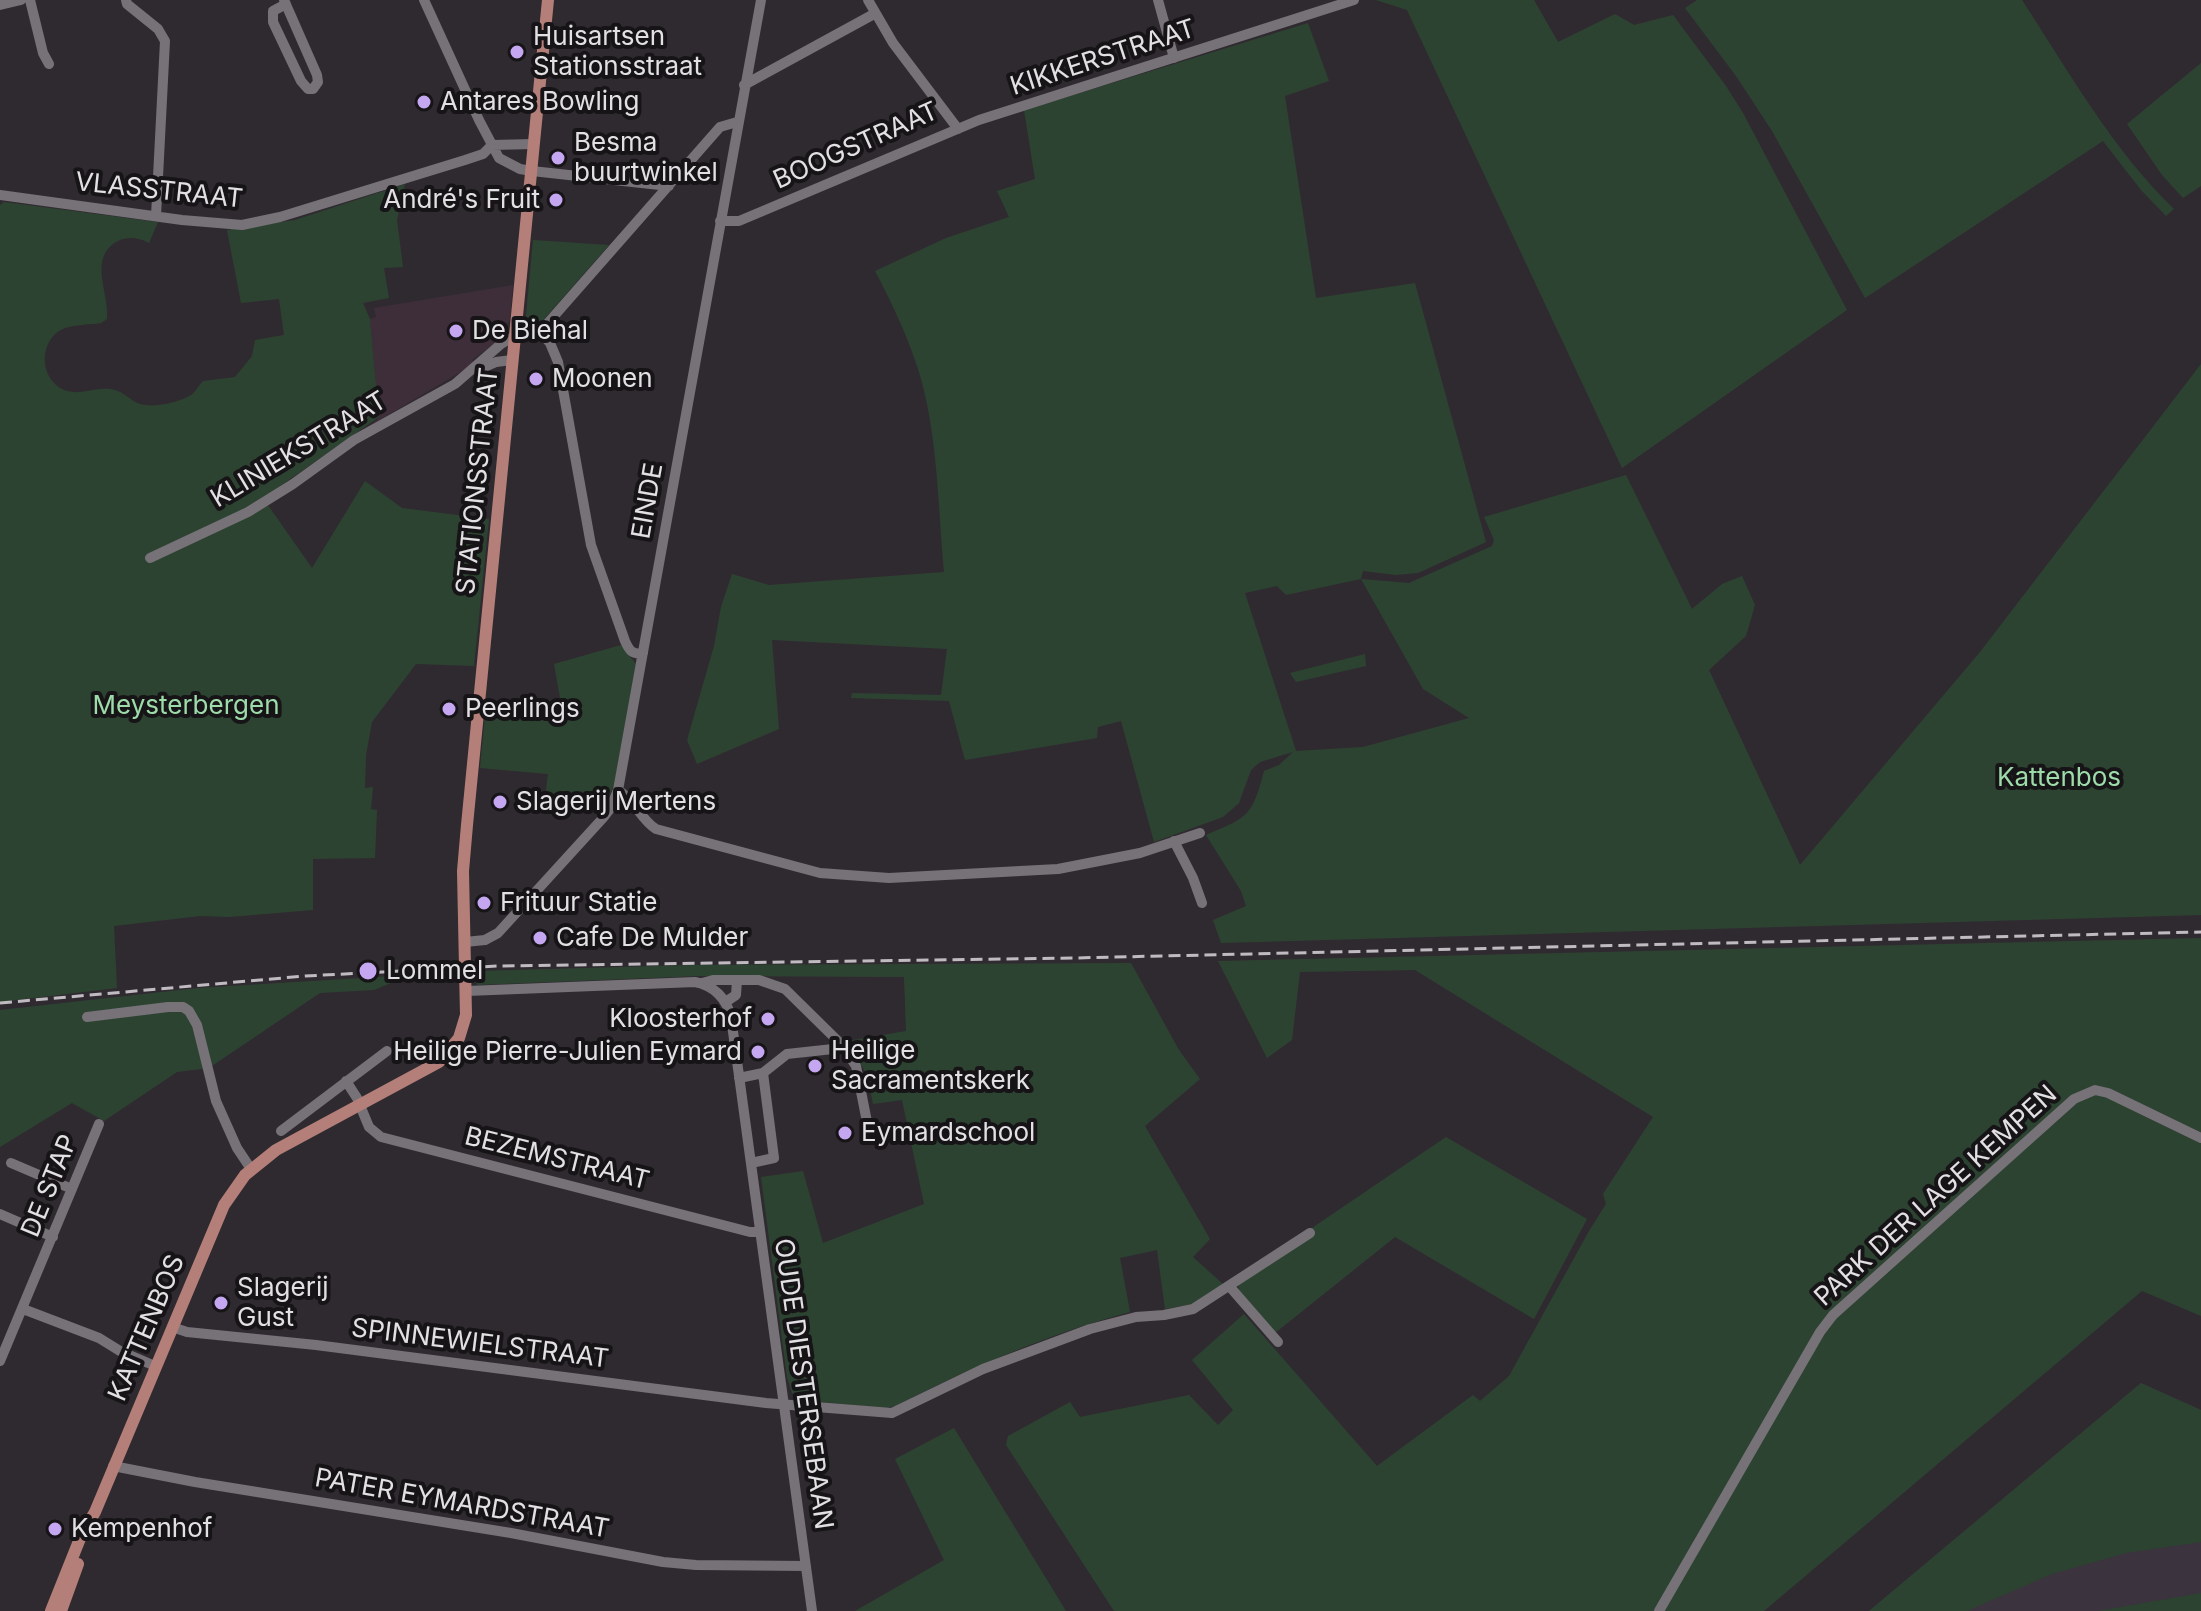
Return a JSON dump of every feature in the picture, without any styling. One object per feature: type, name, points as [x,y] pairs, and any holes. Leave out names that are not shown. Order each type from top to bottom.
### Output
[{"type":"main road","name":"STATIONSSTRAAT","points":[[467,968],[463,871],[548,0]]},
{"type":"main road","name":"KATTENBOS","points":[[61,1611],[113,1466],[224,1205],[251,1169],[286,1143],[439,1062],[452,1048],[463,1027],[467,968]]},
{"type":"main road","name":"KATTENBOS","points":[[51,1611],[81,1536],[95,1512]]},
{"type":"street","points":[[0,5],[21,0]]},
{"type":"street","points":[[30,0],[43,53],[49,64]]},
{"type":"street","points":[[126,0],[158,29],[165,41],[156,216]]},
{"type":"street","points":[[424,0],[499,158],[520,169],[532,171],[669,186]]},
{"type":"street","name":"EINDE","points":[[465,942],[485,940],[498,933],[603,818],[618,790],[761,0]]},
{"type":"street","name":"BOOGSTRAAT","points":[[720,221],[739,221],[958,129],[893,43],[868,0]]},
{"type":"street","points":[[1158,0],[1174,58]]},
{"type":"street","name":"KIKKERSTRAAT","points":[[958,129],[1354,0]]},
{"type":"street","points":[[285,2],[317,75],[318,82],[313,89],[308,89],[301,81],[273,22],[273,11],[285,2]]},
{"type":"street","points":[[744,85],[874,14]]},
{"type":"street","points":[[515,336],[540,332],[720,127],[737,122]]},
{"type":"street","points":[[492,145],[534,144]]},
{"type":"street","name":"VLASSTRAAT","points":[[0,195],[225,225],[256,223],[465,160],[483,154],[492,145]]},
{"type":"street","points":[[540,332],[554,349],[558,362],[591,545],[625,641],[630,651],[643,653]]},
{"type":"street","name":"KLINIEKSTRAAT","points":[[469,374],[501,344],[515,336]]},
{"type":"street","name":"KLINIEKSTRAAT","points":[[150,558],[248,512],[354,440],[469,374],[496,362],[512,360]]},
{"type":"street","points":[[618,790],[631,798],[648,824],[656,829],[809,870],[865,878],[1058,869],[1140,853],[1200,833]]},
{"type":"street","points":[[1174,841],[1202,903]]},
{"type":"street","points":[[700,983],[711,987],[727,1001],[736,995],[737,980]]},
{"type":"street","points":[[467,991],[759,980],[785,989],[841,1044],[856,1066],[868,1127]]},
{"type":"street","name":"OUDE DIESTERSEBAAN","points":[[727,1001],[812,1611]]},
{"type":"street","points":[[87,1017],[168,1007],[183,1007],[189,1011],[197,1025],[216,1101],[237,1148],[251,1169]]},
{"type":"street","points":[[739,1078],[763,1073],[787,1054],[833,1049],[841,1044]]},
{"type":"street","points":[[281,1131],[387,1051]]},
{"type":"street","points":[[751,1163],[774,1158],[763,1073]]},
{"type":"street","points":[[346,1081],[359,1105]]},
{"type":"street","name":"PARK DER LAGE KEMPEN","points":[[1659,1611],[1820,1332],[1833,1315],[2074,1099],[2095,1090],[2108,1093],[2201,1138]]},
{"type":"street","name":"BEZEMSTRAAT","points":[[359,1105],[369,1127],[381,1137],[750,1232],[760,1232]]},
{"type":"street","name":"DE STAP","points":[[0,1360],[99,1124]]},
{"type":"street","points":[[11,1163],[72,1189]]},
{"type":"street","points":[[0,1214],[53,1237]]},
{"type":"street","name":"SPINNEWIELSTRAAT","points":[[172,1327],[187,1332],[316,1345],[783,1405],[884,1414],[898,1412],[964,1377],[1011,1358],[1113,1322],[1193,1309],[1310,1233]]},
{"type":"street","points":[[1230,1287],[1278,1342]]},
{"type":"street","points":[[23,1309],[99,1338],[155,1366]]},
{"type":"street","name":"PATER EYMARDSTRAAT","points":[[113,1466],[180,1480],[511,1533],[663,1562],[806,1566]]},
{"type":"shaded area","points":[[513,285],[510,319],[496,343],[459,373],[374,423],[379,417],[370,319],[376,317],[374,308]]},
{"type":"shaded area","points":[[2141,1383],[2201,1410],[2201,1611],[1869,1611]]},
{"type":"green space","points":[[1376,0],[1534,0],[1558,42],[1615,14],[1634,25],[1673,15],[1743,113],[1847,310],[1622,468],[1407,10]]},
{"type":"green space","points":[[1697,0],[2022,0],[2111,135],[2174,209],[2166,216],[2141,190],[2103,141],[1865,298],[1772,131],[1685,8]]},
{"type":"green space","name":"Kattenbos","points":[[1308,23],[1329,81],[1285,96],[1316,298],[1415,283],[1486,542],[1418,573],[1396,575],[1363,571],[1361,579],[1409,583],[1492,546],[1494,540],[1484,517],[1626,475],[1692,609],[1722,584],[1742,576],[1755,605],[1746,636],[1709,670],[1800,865],[1980,652],[2201,364],[2201,915],[1221,943],[1213,920],[1246,906],[1241,891],[1206,835],[1246,814],[1256,798],[1264,771],[1279,765],[1293,752],[1260,762],[1251,770],[1239,803],[1223,817],[1154,842],[1121,721],[1098,727],[1097,738],[965,760],[949,701],[851,698],[852,693],[941,695],[947,649],[772,640],[779,729],[697,764],[687,740],[732,574],[769,585],[944,572],[934,446],[925,396],[905,333],[875,271],[946,238],[1009,217],[997,191],[1035,179],[1024,110]],"holes":[[[1361,579],[1423,689],[1469,718],[1363,747],[1296,751],[1245,593],[1277,586],[1286,595]]]},
{"type":"green space","points":[[2201,63],[2201,186],[2183,198],[2162,175],[2127,124]]},
{"type":"green space","name":"Meysterbergen","points":[[405,184],[397,220],[403,267],[384,268],[389,298],[363,303],[370,319],[379,417],[263,498],[312,568],[365,481],[402,508],[489,519],[474,666],[416,664],[372,722],[366,755],[365,788],[373,787],[371,809],[377,810],[375,858],[313,859],[313,910],[229,917],[200,916],[114,926],[117,988],[0,1002],[0,205],[4,202],[158,222],[149,243],[134,238],[122,239],[104,256],[102,277],[107,319],[101,323],[59,331],[47,346],[45,354],[47,372],[58,387],[78,392],[110,389],[137,403],[157,405],[186,398],[203,381],[235,377],[252,356],[255,340],[284,335],[279,299],[241,303],[227,230],[295,220]]},
{"type":"green space","points":[[533,240],[609,245],[538,326],[531,330],[525,326]]},
{"type":"green space","points":[[621,645],[636,664],[614,785],[604,808],[545,798],[548,774],[480,768],[485,716],[560,698],[554,664]]},
{"type":"green space","points":[[1365,654],[1366,666],[1296,682],[1290,673]]},
{"type":"green space","points":[[2201,938],[2201,1316],[2142,1291],[1764,1611],[1114,1611],[1006,1445],[1008,1436],[1070,1402],[1080,1417],[1189,1395],[1218,1425],[1233,1410],[1192,1360],[1244,1314],[1377,1466],[1473,1395],[1480,1401],[1509,1376],[1606,1204],[1603,1194],[1653,1117],[1415,970],[1300,972],[1292,1040],[1267,1058],[1218,961]]},
{"type":"green space","points":[[1131,963],[1179,1050],[1200,1079],[1145,1126],[1210,1239],[1193,1257],[1224,1285],[1193,1304],[1165,1309],[1157,1250],[1120,1258],[1130,1312],[1040,1341],[896,1406],[885,1408],[800,1400],[792,1393],[787,1377],[761,1177],[803,1171],[823,1243],[924,1204],[902,1100],[873,1104],[867,1075],[848,1041],[906,1031],[904,977],[700,976],[477,985],[477,971],[693,965]]},
{"type":"green space","points":[[459,972],[459,979],[396,981],[374,990],[320,993],[209,1068],[177,1072],[104,1121],[72,1103],[0,1147],[0,1010],[198,988]]},
{"type":"green space","points":[[1446,1137],[1587,1219],[1534,1319],[1395,1237],[1275,1333],[1239,1290],[1238,1284],[1309,1230]]},
{"type":"green space","points":[[2141,1383],[2201,1410],[2201,1542],[2126,1553],[2052,1574],[1967,1611],[1869,1611]]},
{"type":"green space","points":[[954,1428],[1066,1611],[855,1611],[944,1560],[895,1459]]},
{"type":"green space","points":[[2201,1593],[2201,1611],[2098,1611]]},
{"type":"railway","points":[[0,1003],[305,976],[498,966],[1074,958],[2201,932]]},
{"type":"place","name":"Huisartsen Stationsstraat","points":[[517,52]]},
{"type":"place","name":"Antares Bowling","points":[[424,102]]},
{"type":"place","name":"Besma buurtwinkel","points":[[558,158]]},
{"type":"place","name":"André's Fruit","points":[[556,200]]},
{"type":"place","name":"De Biehal","points":[[456,331]]},
{"type":"place","name":"Moonen","points":[[536,379]]},
{"type":"place","name":"Peerlings","points":[[449,709]]},
{"type":"place","name":"Slagerij Mertens","points":[[500,802]]},
{"type":"place","name":"Frituur Statie","points":[[484,903]]},
{"type":"place","name":"Cafe De Mulder","points":[[540,938]]},
{"type":"place","name":"Lommel","points":[[368,971]]},
{"type":"place","name":"Kloosterhof","points":[[768,1019]]},
{"type":"place","name":"Heilige Pierre-Julien Eymard","points":[[758,1052]]},
{"type":"place","name":"Heilige Sacramentskerk","points":[[815,1066]]},
{"type":"place","name":"Eymardschool","points":[[845,1133]]},
{"type":"place","name":"Slagerij Gust","points":[[221,1303]]},
{"type":"place","name":"Kempenhof","points":[[55,1529]]}]
